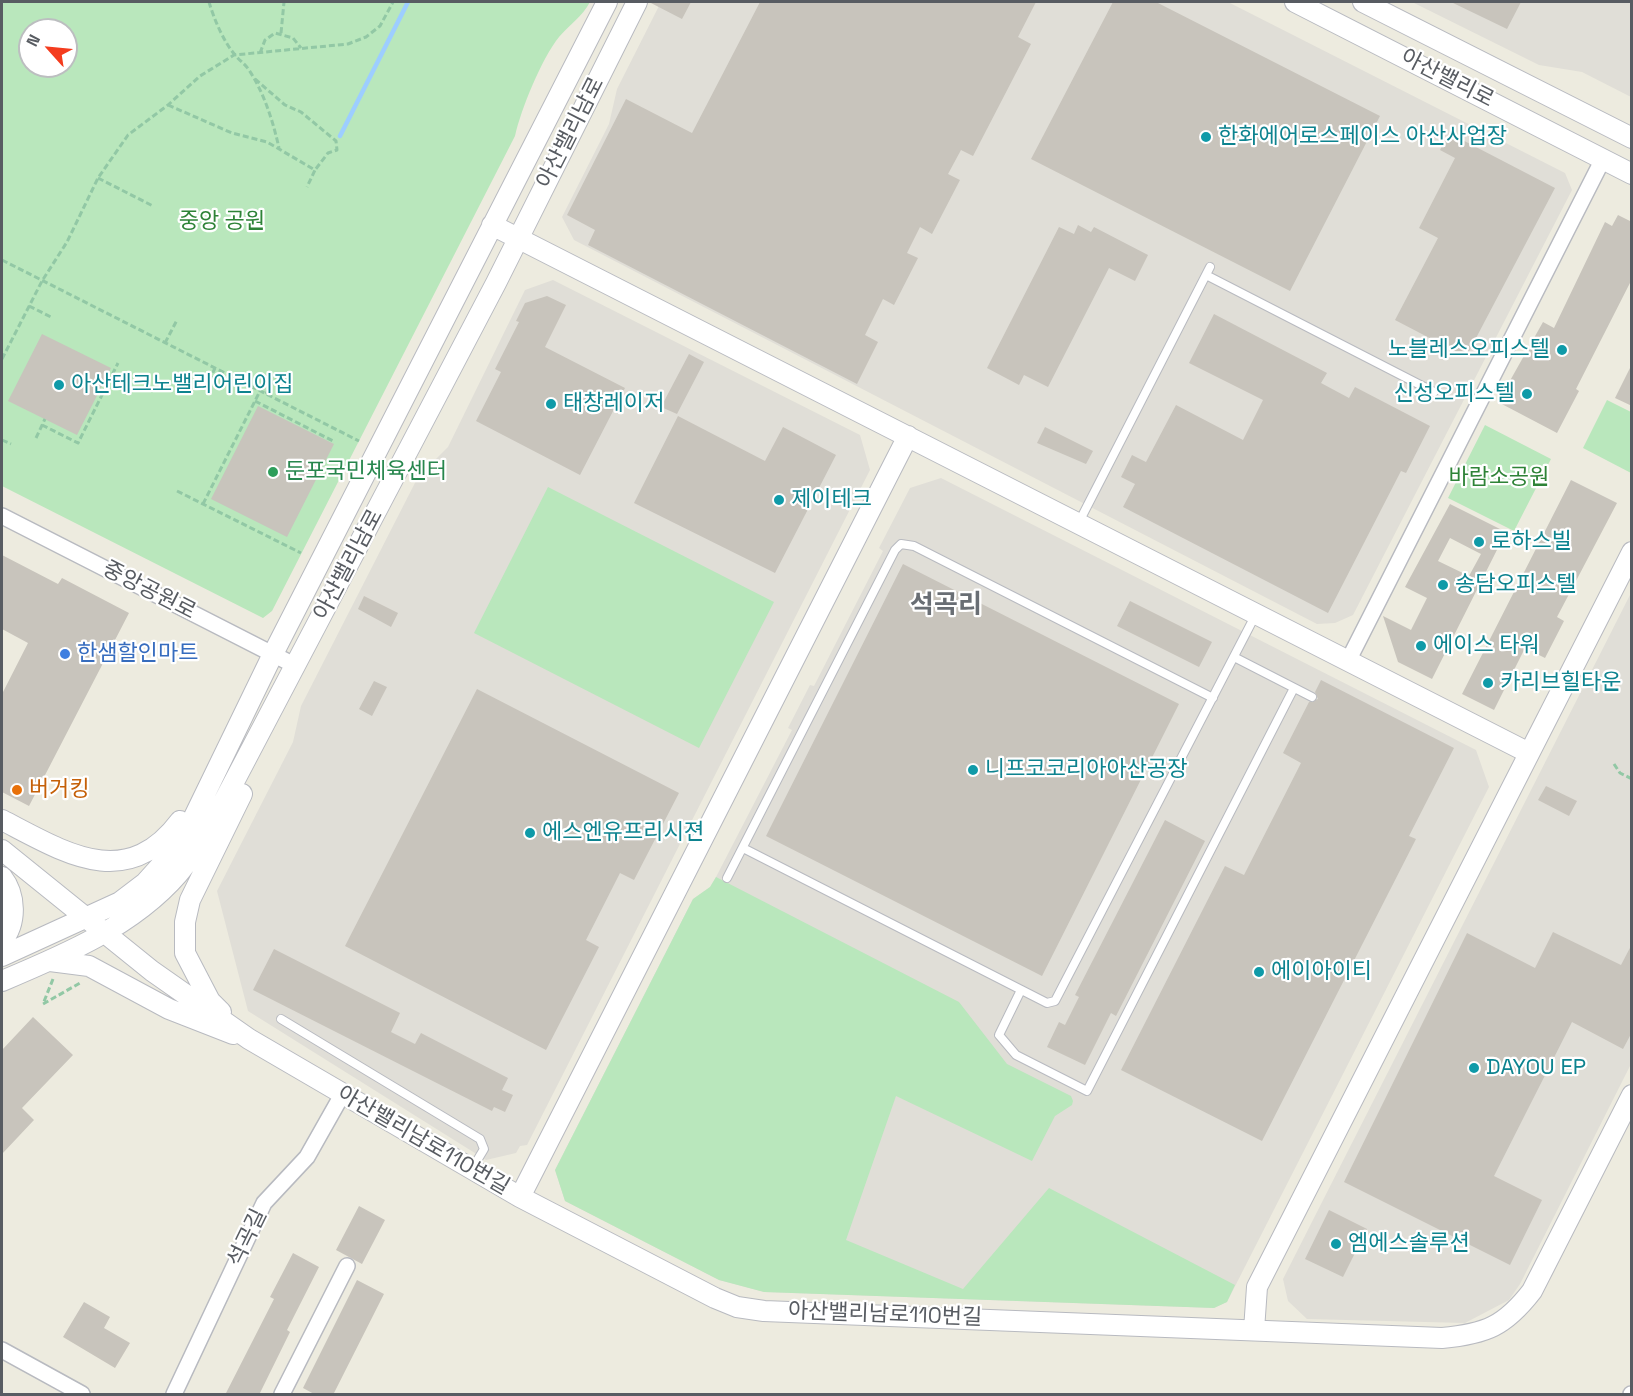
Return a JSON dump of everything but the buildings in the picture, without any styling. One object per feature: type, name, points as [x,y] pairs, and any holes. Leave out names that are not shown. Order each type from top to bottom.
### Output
[{"type":"street","name":"아산밸리남로","points":[[2,956],[120,902],[160,869],[189,825],[273,654],[607,2]]},
{"type":"street","name":"아산밸리남로","points":[[2,981],[52,969],[134,913],[177,875],[205,837],[518,238],[637,2]]},
{"type":"street","name":"아산밸리로","points":[[1295,2],[1632,174]]},
{"type":"street","name":"아산밸리로","points":[[1363,2],[1632,138]]},
{"type":"street","points":[[1348,661],[1604,159]]},
{"type":"street","points":[[492,225],[1529,753]]},
{"type":"street","points":[[520,1197],[908,436]]},
{"type":"street","name":"중앙공원로","points":[[2,516],[296,666]]},
{"type":"street","points":[[1254,1330],[1257,1287],[1632,552]]},
{"type":"street","points":[[249,1039],[210,1001],[185,953],[185,921],[190,900],[248,780],[252,750]]},
{"type":"street","points":[[2,820],[69,854],[85,859],[113,862],[144,854],[167,838],[214,776]]},
{"type":"street","name":"아산밸리남로110번길","points":[[2,850],[88,917],[152,971],[249,1039],[520,1197],[715,1298],[737,1307],[764,1311],[1442,1338],[1468,1336],[1491,1330],[1517,1311],[1533,1291],[1632,1095]]},
{"type":"street","points":[[2,877],[9,886],[13,899],[11,919],[2,941]]},
{"type":"street","points":[[52,969],[89,966],[169,1009],[207,1026],[249,1039]]},
{"type":"street","name":"석곡길","points":[[174,1395],[264,1203],[307,1157],[342,1095]]},
{"type":"street","points":[[282,1395],[347,1266]]},
{"type":"street","points":[[2,1350],[82,1395]]},
{"type":"lane","points":[[1078,523],[1208,271],[1434,392]]},
{"type":"lane","points":[[727,878],[895,550],[901,544],[914,546],[1213,698]]},
{"type":"lane","points":[[743,848],[1047,1003],[1059,998],[1256,614]]},
{"type":"lane","points":[[1234,657],[1312,697]]},
{"type":"lane","points":[[1021,990],[999,1035],[1016,1055],[1087,1092],[1294,688]]},
{"type":"lane","points":[[280,1019],[480,1139],[484,1149],[478,1159]]},
{"type":"path","points":[[209,2],[212,14],[234,55],[247,67],[254,78],[273,123],[279,148]]},
{"type":"path","points":[[281,33],[284,2]]},
{"type":"path","points":[[2,359],[42,281],[67,242],[98,178],[128,135],[168,105],[200,76],[234,55],[348,44],[366,37],[380,26],[393,2]]},
{"type":"path","points":[[260,52],[265,40],[281,33],[293,38],[302,49]]},
{"type":"path","points":[[254,78],[285,105],[301,112],[336,141],[338,150],[328,153],[315,170],[307,187]]},
{"type":"path","points":[[168,105],[232,133],[267,142],[315,170]]},
{"type":"path","points":[[98,178],[153,206]]},
{"type":"path","points":[[2,260],[358,441]]},
{"type":"path","points":[[29,306],[51,317]]},
{"type":"path","points":[[165,343],[177,320]]},
{"type":"path","points":[[42,425],[78,443],[118,363]]},
{"type":"path","points":[[209,381],[215,368]]},
{"type":"path","points":[[266,394],[278,371]]},
{"type":"path","points":[[203,504],[260,391]]},
{"type":"path","points":[[255,401],[335,442]]},
{"type":"path","points":[[36,438],[45,419]]},
{"type":"path","points":[[2,440],[11,444]]},
{"type":"path","points":[[177,491],[301,553]]},
{"type":"path","points":[[1614,764],[1620,772],[1632,779]]},
{"type":"path","points":[[52,969],[43,1004],[87,979]]},
{"type":"shaded area","points":[[661,2],[1228,2],[1565,173],[1572,190],[1353,615],[1335,623],[1317,624],[574,240],[562,217],[609,124],[617,89]]},
{"type":"shaded area","points":[[1412,2],[1631,2],[1631,97],[1582,72],[1539,65]]},
{"type":"shaded area","points":[[553,280],[860,435],[870,470],[527,1145],[520,1146],[516,1153],[486,1160],[248,1011],[217,891],[293,742],[301,706],[418,477],[448,447],[525,290]]},
{"type":"shaded area","points":[[941,478],[1476,750],[1489,787],[1227,1302],[1214,1308],[764,1292],[719,1280],[565,1201],[555,1170],[693,899],[710,887],[716,877],[792,730],[788,728],[810,685],[814,686],[883,551],[879,548],[910,488]]},
{"type":"shaded area","points":[[1631,593],[1631,1064],[1520,1284],[1509,1300],[1465,1323],[1307,1319],[1288,1301],[1283,1279]]},
{"type":"green space","name":"중앙 공원","points":[[2,2],[590,2],[552,46],[539,70],[515,136],[272,611],[263,618],[2,486]]},
{"type":"green space","points":[[1607,400],[1631,412],[1631,473],[1583,448]]},
{"type":"green space","name":"바람소공원","points":[[1485,425],[1551,459],[1514,531],[1448,498]]},
{"type":"green space","points":[[548,487],[774,602],[699,748],[474,633]]},
{"type":"green space","points":[[716,877],[959,1002],[1007,1064],[1071,1096],[1073,1101],[1072,1105],[1055,1116],[1032,1161],[896,1096],[846,1240],[963,1289],[1049,1188],[1235,1285],[1227,1302],[1214,1308],[764,1292],[719,1280],[565,1201],[555,1170],[693,899],[710,887]]},
{"type":"waterway","points":[[340,136],[408,2]]},
{"type":"place","name":"한화에어로스페이스 아산사업장","points":[[1206,137]]},
{"type":"place","name":"노블레스오피스텔","points":[[1562,350]]},
{"type":"place","name":"아산테크노밸리어린이집","points":[[59,385]]},
{"type":"place","name":"신성오피스텔","points":[[1527,394]]},
{"type":"place","name":"태창레이저","points":[[551,404]]},
{"type":"place","name":"둔포국민체육센터","points":[[273,472]]},
{"type":"place","name":"제이테크","points":[[779,500]]},
{"type":"place","name":"로하스빌","points":[[1479,542]]},
{"type":"place","name":"송담오피스텔","points":[[1443,585]]},
{"type":"place","name":"에이스 타워","points":[[1421,646]]},
{"type":"place","name":"한샘할인마트","points":[[65,654]]},
{"type":"place","name":"카리브힐타운","points":[[1488,683]]},
{"type":"place","name":"니프코코리아아산공장","points":[[973,770]]},
{"type":"place","name":"버거킹","points":[[17,790]]},
{"type":"place","name":"에스엔유프리시젼","points":[[530,833]]},
{"type":"place","name":"에이아이티","points":[[1259,972]]},
{"type":"place","name":"DAYOU EP","points":[[1474,1068]]},
{"type":"place","name":"엠에스솔루션","points":[[1336,1244]]},
{"type":"district","name":"석곡리","points":[[946,606]]}]
